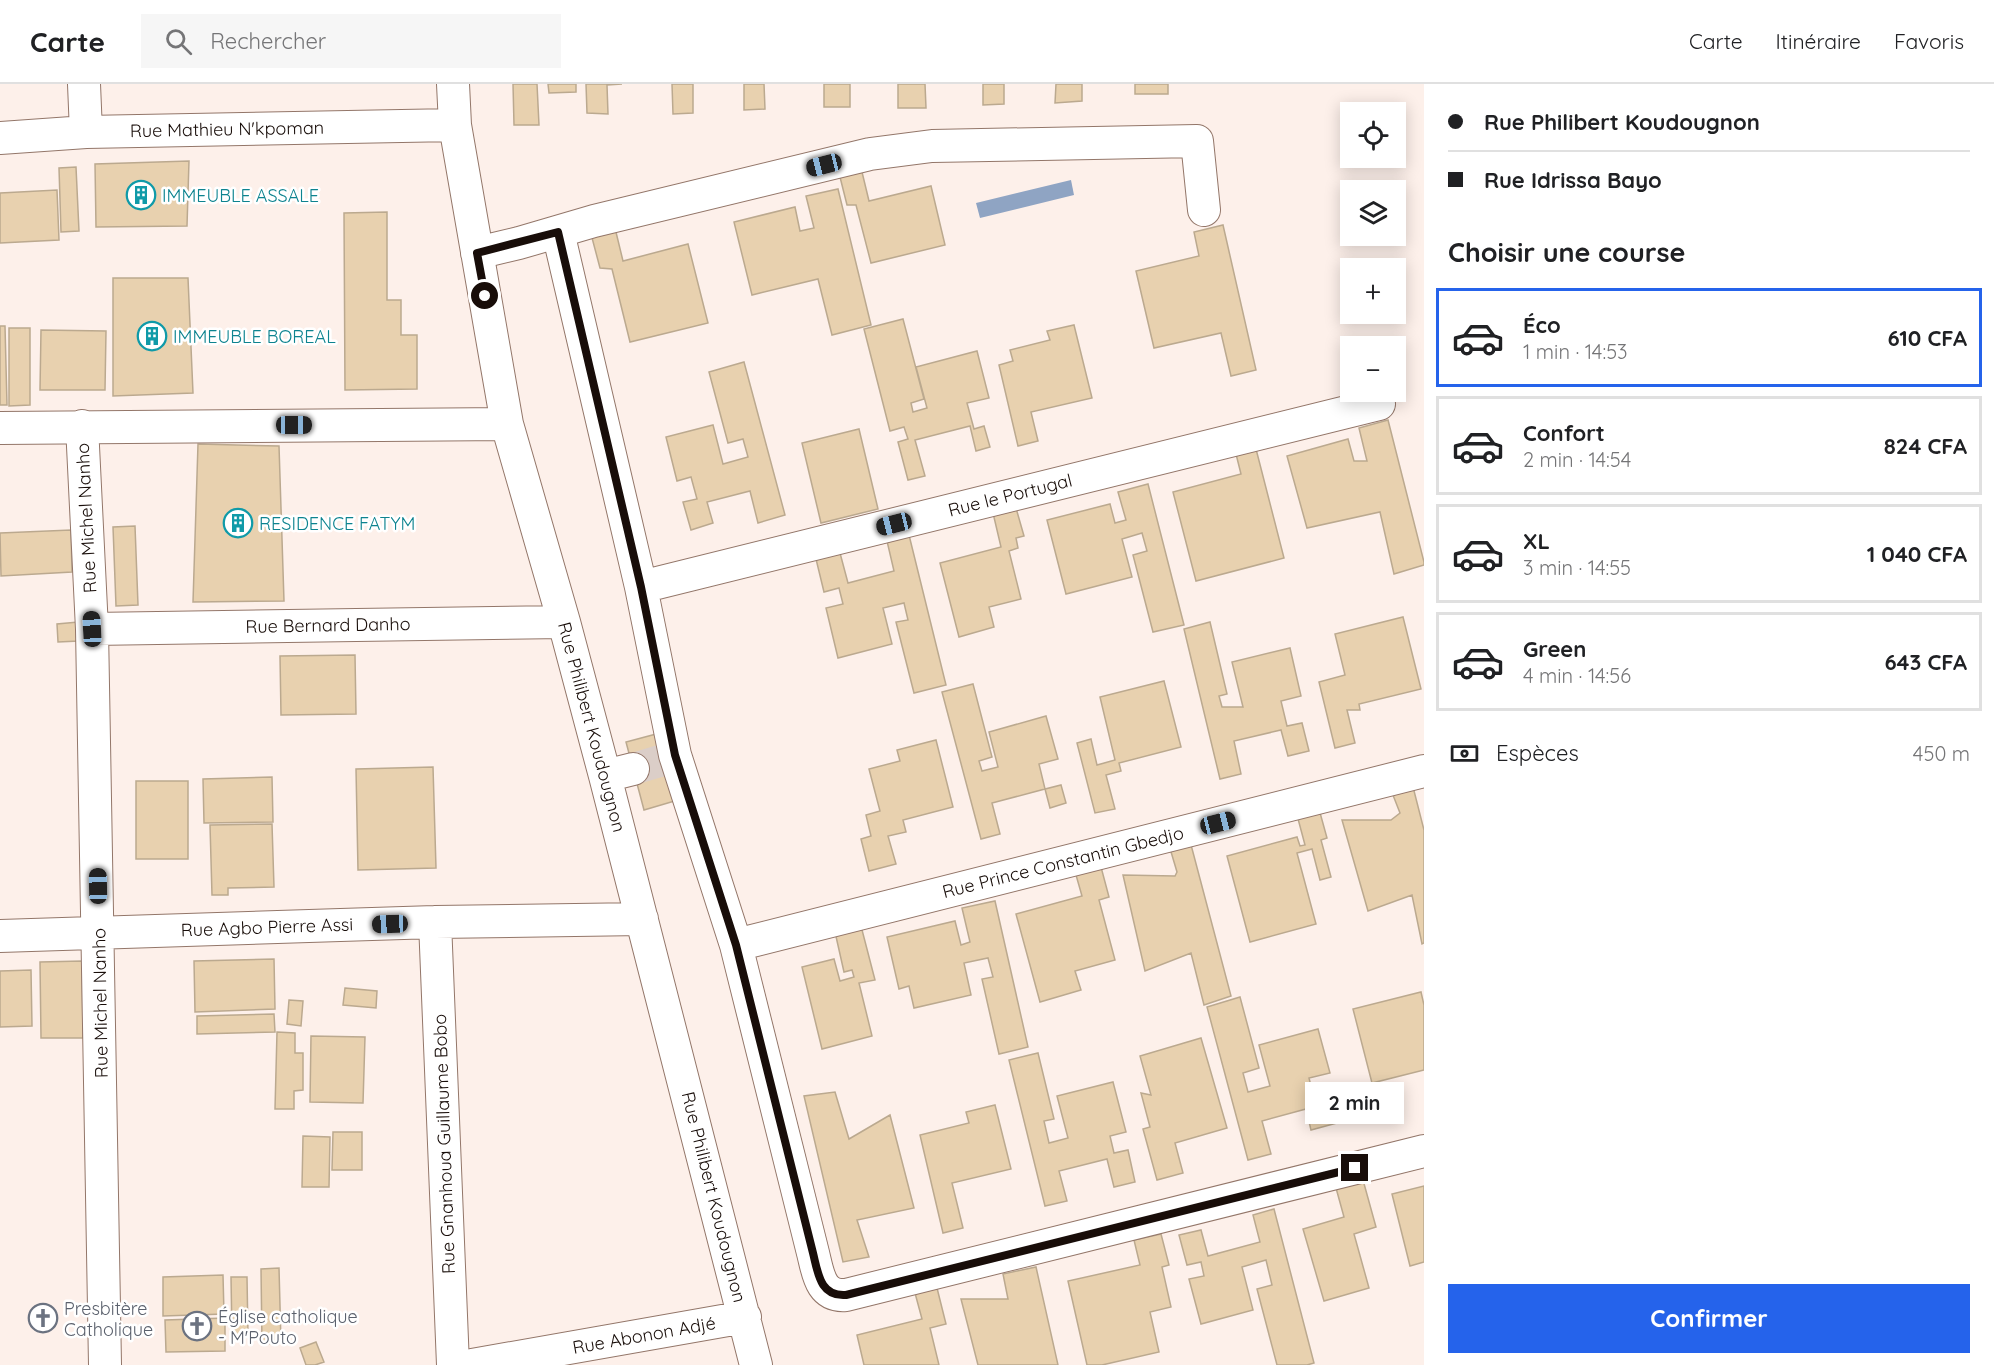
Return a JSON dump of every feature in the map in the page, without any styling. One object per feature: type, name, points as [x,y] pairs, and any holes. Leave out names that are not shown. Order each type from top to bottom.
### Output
[{"type":"street","points":[[84,84],[86,132]]},
{"type":"street","name":"Rue Philibert Koudougnon","points":[[453,84],[455,124],[507,424],[564,622],[619,773],[642,919],[756,1365]]},
{"type":"street","name":"Rue Mathieu N'kpoman","points":[[0,138],[86,132],[455,124]]},
{"type":"street","points":[[477,253],[594,221],[870,154],[932,146],[1197,141],[1204,210]]},
{"type":"street","points":[[558,232],[641,587],[671,757],[736,945],[821,1284],[831,1293],[846,1295],[1424,1151]]},
{"type":"street","name":"Rue le Portugal","points":[[641,587],[1379,404]]},
{"type":"street","points":[[0,428],[507,424]]},
{"type":"street","name":"Rue Michel Nanho","points":[[82,426],[92,629],[105,1365]]},
{"type":"street","name":"Rue Bernard Danho","points":[[92,629],[564,622]]},
{"type":"street","name":"Rue Prince Constantin Gbedjo","points":[[736,945],[1424,771]]},
{"type":"street","name":"Rue Agbo Pierre Assi","points":[[0,936],[435,922],[642,919]]},
{"type":"street","name":"Rue Gnanhoua Guillaume Bobo","points":[[435,922],[453,1365]]},
{"type":"street","name":"Rue Abonon Adjé","points":[[472,1365],[745,1317]]},
{"type":"water","points":[[1071,180],[1074,195],[980,218],[976,203]]},
{"type":"building","points":[[513,84],[537,84],[539,125],[514,125]]},
{"type":"building","points":[[548,84],[576,84],[576,92],[549,93]]},
{"type":"building","points":[[586,84],[622,84],[607,85],[608,114],[587,113]]},
{"type":"building","points":[[672,84],[693,84],[693,113],[673,114]]},
{"type":"building","points":[[744,84],[764,84],[765,109],[744,110]]},
{"type":"building","points":[[824,84],[850,84],[850,107],[824,107]]},
{"type":"building","points":[[898,84],[925,84],[926,108],[898,108]]},
{"type":"building","points":[[983,84],[1004,84],[1004,104],[983,105]]},
{"type":"building","points":[[1056,84],[1082,84],[1082,101],[1055,103]]},
{"type":"building","points":[[1135,84],[1168,84],[1168,94],[1135,94]]},
{"type":"building","name":"IMMEUBLE ASSALE","points":[[189,161],[187,226],[96,227],[95,164]]},
{"type":"building","points":[[76,167],[79,231],[61,232],[59,168]]},
{"type":"building","points":[[862,172],[869,201],[931,186],[945,245],[871,263],[856,205],[847,205],[840,177]]},
{"type":"building","points":[[838,189],[871,325],[832,335],[818,279],[752,295],[734,222],[795,207],[800,231],[814,228],[806,196]]},
{"type":"building","points":[[57,190],[59,240],[0,243],[0,193]]},
{"type":"building","points":[[387,212],[387,300],[401,300],[401,335],[417,335],[417,389],[345,390],[344,213]]},
{"type":"building","points":[[1223,225],[1256,370],[1231,376],[1221,333],[1154,348],[1136,271],[1199,256],[1194,232]]},
{"type":"building","points":[[615,228],[623,261],[688,244],[708,323],[630,342],[612,269],[600,268],[591,234]]},
{"type":"building","name":"IMMEUBLE BOREAL","points":[[113,278],[188,278],[193,393],[113,396]]},
{"type":"building","points":[[903,319],[924,399],[911,403],[913,412],[927,408],[916,367],[977,351],[989,398],[967,403],[974,429],[984,426],[990,447],[976,451],[970,426],[915,440],[925,476],[908,480],[898,442],[908,439],[904,427],[890,431],[864,329]]},
{"type":"building","points":[[1074,325],[1092,398],[1031,412],[1038,441],[1018,446],[999,365],[1013,361],[1010,350],[1050,340],[1047,331]]},
{"type":"building","points":[[0,326],[5,326],[7,405],[0,405]]},
{"type":"building","points":[[9,328],[30,328],[30,405],[9,406]]},
{"type":"building","points":[[41,330],[106,331],[105,390],[40,390]]},
{"type":"building","points":[[744,362],[785,515],[758,523],[750,491],[707,502],[713,523],[691,530],[683,502],[697,499],[691,477],[677,481],[666,437],[713,425],[723,464],[748,457],[743,439],[728,443],[709,372]]},
{"type":"building","points":[[1388,420],[1424,562],[1424,565],[1394,574],[1380,512],[1307,528],[1287,456],[1348,439],[1354,461],[1367,461],[1359,428]]},
{"type":"building","points":[[859,429],[878,509],[821,523],[802,443]]},
{"type":"building","name":"RESIDENCE FATYM","points":[[198,444],[279,446],[284,601],[193,602]]},
{"type":"building","points":[[1256,449],[1284,558],[1196,581],[1173,492],[1241,474],[1236,454]]},
{"type":"building","points":[[1148,484],[1184,625],[1153,632],[1133,555],[1147,551],[1142,533],[1122,539],[1132,577],[1066,594],[1047,520],[1110,504],[1115,523],[1126,520],[1118,492]]},
{"type":"building","points":[[1016,508],[1024,536],[1016,538],[1018,548],[1009,551],[1021,599],[989,607],[994,627],[959,637],[940,563],[1001,547],[993,513]]},
{"type":"building","points":[[135,526],[138,605],[116,606],[113,527]]},
{"type":"building","points":[[71,530],[72,572],[1,576],[0,533]]},
{"type":"building","points":[[909,535],[946,685],[914,693],[896,622],[908,620],[904,603],[883,608],[892,644],[838,658],[826,608],[843,604],[839,588],[824,592],[816,559],[840,553],[848,583],[894,571],[887,541]]},
{"type":"building","points":[[1403,617],[1421,689],[1359,704],[1360,710],[1347,710],[1355,743],[1335,748],[1319,682],[1345,675],[1335,634]]},
{"type":"building","points":[[78,622],[79,641],[58,642],[57,624]]},
{"type":"building","points":[[1210,622],[1227,694],[1219,696],[1222,707],[1243,707],[1232,662],[1290,648],[1301,696],[1281,701],[1287,726],[1302,723],[1309,751],[1288,756],[1281,730],[1234,741],[1241,774],[1220,779],[1184,629]]},
{"type":"building","points":[[355,655],[356,714],[281,715],[280,656]]},
{"type":"building","points":[[1164,681],[1181,747],[1119,763],[1121,771],[1106,775],[1115,809],[1095,813],[1077,743],[1091,739],[1097,765],[1115,760],[1100,697]]},
{"type":"building","points":[[973,684],[992,757],[979,761],[982,771],[998,767],[989,732],[1046,716],[1058,759],[1039,764],[1045,789],[992,803],[1000,834],[981,839],[942,692]]},
{"type":"building","points":[[660,733],[678,800],[644,810],[626,742]]},
{"type":"building","points":[[936,740],[953,807],[903,820],[906,832],[888,836],[896,864],[869,871],[861,839],[871,836],[866,815],[880,811],[869,769],[900,761],[897,750]]},
{"type":"building","points":[[433,767],[436,868],[358,870],[356,769]]},
{"type":"building","points":[[272,777],[273,822],[204,823],[203,779]]},
{"type":"building","points":[[136,781],[188,781],[188,859],[136,859]]},
{"type":"building","points":[[1412,783],[1424,830],[1424,943],[1422,944],[1412,895],[1368,911],[1342,820],[1391,820],[1400,813],[1391,790]]},
{"type":"building","points":[[1061,785],[1066,803],[1050,808],[1045,789]]},
{"type":"building","points":[[1319,809],[1327,838],[1321,840],[1331,877],[1320,880],[1312,849],[1297,853],[1316,924],[1250,942],[1227,856],[1297,837],[1300,846],[1305,845],[1297,815]]},
{"type":"building","points":[[272,824],[274,887],[228,888],[228,895],[212,895],[210,825]]},
{"type":"building","points":[[1190,841],[1231,996],[1204,1005],[1191,953],[1145,971],[1123,875],[1175,876],[1177,872],[1169,845]]},
{"type":"building","points":[[1101,867],[1109,897],[1099,900],[1115,960],[1075,971],[1081,990],[1040,1002],[1016,914],[1082,896],[1076,875]]},
{"type":"building","points":[[995,901],[1028,1047],[999,1054],[982,979],[993,977],[988,958],[964,963],[971,995],[914,1008],[909,986],[899,989],[887,937],[955,921],[961,945],[970,942],[962,908]]},
{"type":"building","points":[[861,926],[875,980],[859,983],[872,1036],[822,1049],[802,967],[834,959],[840,981],[854,977],[852,970],[844,972],[835,932]]},
{"type":"building","points":[[274,959],[275,1009],[195,1012],[194,961]]},
{"type":"building","points":[[82,961],[83,1038],[41,1038],[40,962]]},
{"type":"building","points":[[31,970],[32,1026],[0,1027],[0,971]]},
{"type":"building","points":[[345,988],[377,991],[376,1008],[343,1005]]},
{"type":"building","points":[[1421,992],[1424,1005],[1424,1070],[1372,1083],[1353,1009]]},
{"type":"building","points":[[1240,997],[1259,1068],[1243,1073],[1248,1092],[1270,1086],[1259,1045],[1318,1029],[1330,1073],[1309,1078],[1314,1098],[1329,1093],[1337,1123],[1311,1130],[1306,1109],[1262,1121],[1271,1154],[1248,1160],[1207,1007]]},
{"type":"building","points":[[289,1000],[303,1001],[301,1026],[287,1024]]},
{"type":"building","points":[[274,1014],[275,1032],[197,1034],[197,1016]]},
{"type":"building","points":[[277,1032],[295,1033],[295,1053],[303,1053],[303,1090],[294,1091],[294,1109],[275,1109]]},
{"type":"building","points":[[311,1036],[365,1037],[363,1103],[310,1102]]},
{"type":"building","points":[[1201,1038],[1227,1128],[1175,1143],[1183,1173],[1157,1180],[1143,1129],[1150,1127],[1141,1093],[1151,1095],[1140,1056]]},
{"type":"building","points":[[1038,1053],[1054,1119],[1044,1121],[1049,1143],[1068,1138],[1057,1096],[1113,1082],[1126,1132],[1110,1136],[1114,1153],[1128,1150],[1135,1182],[1114,1187],[1107,1159],[1059,1171],[1067,1201],[1045,1206],[1009,1060]]},
{"type":"building","points":[[835,1092],[849,1139],[890,1115],[914,1208],[857,1220],[869,1257],[843,1262],[804,1096]]},
{"type":"building","points":[[995,1105],[1011,1169],[952,1183],[963,1228],[943,1233],[920,1135],[969,1123],[966,1112]]},
{"type":"building","points":[[333,1132],[362,1132],[362,1170],[332,1170]]},
{"type":"building","points":[[303,1136],[330,1137],[329,1187],[302,1187]]},
{"type":"building","points":[[1363,1180],[1376,1227],[1354,1234],[1369,1288],[1324,1301],[1303,1229],[1344,1217],[1336,1188]]},
{"type":"building","points":[[1424,1186],[1424,1262],[1410,1266],[1392,1194]]},
{"type":"building","points":[[1274,1209],[1314,1363],[1307,1365],[1277,1365],[1257,1289],[1272,1285],[1266,1260],[1242,1267],[1253,1310],[1201,1324],[1189,1279],[1204,1276],[1201,1262],[1187,1265],[1179,1235],[1201,1230],[1208,1256],[1260,1242],[1253,1215]]},
{"type":"building","points":[[1161,1234],[1169,1265],[1162,1267],[1171,1307],[1150,1312],[1159,1352],[1102,1365],[1087,1365],[1068,1281],[1140,1265],[1134,1240]]},
{"type":"building","points":[[1036,1267],[1058,1365],[978,1365],[961,1299],[1008,1299],[1003,1274]]},
{"type":"building","points":[[279,1268],[281,1343],[262,1344],[261,1269]]},
{"type":"building","points":[[223,1275],[224,1314],[163,1316],[163,1277]]},
{"type":"building","points":[[231,1277],[247,1277],[248,1335],[232,1336]]},
{"type":"building","points":[[937,1288],[946,1324],[930,1328],[939,1365],[864,1365],[857,1335],[922,1319],[915,1293]]},
{"type":"building","points":[[225,1318],[225,1351],[166,1352],[165,1320]]},
{"type":"building","points":[[316,1342],[324,1362],[306,1365],[300,1348]]},
{"type":"tunnel","points":[[633,769],[667,759]]},
{"type":"place","name":"IMMEUBLE ASSALE","points":[[141,195]]},
{"type":"place","name":"IMMEUBLE BOREAL","points":[[152,336]]},
{"type":"place","name":"RESIDENCE FATYM","points":[[238,523]]},
{"type":"place","name":"Presbitère Catholique","points":[[43,1318]]},
{"type":"place","name":"Église catholique - M'Pouto","points":[[197,1326]]},
{"type":"route","points":[[485,296],[477,253],[558,232],[641,587],[675,755],[736,945],[813,1253],[821,1284],[825,1290],[838,1296],[846,1295],[1355,1168]]}]
